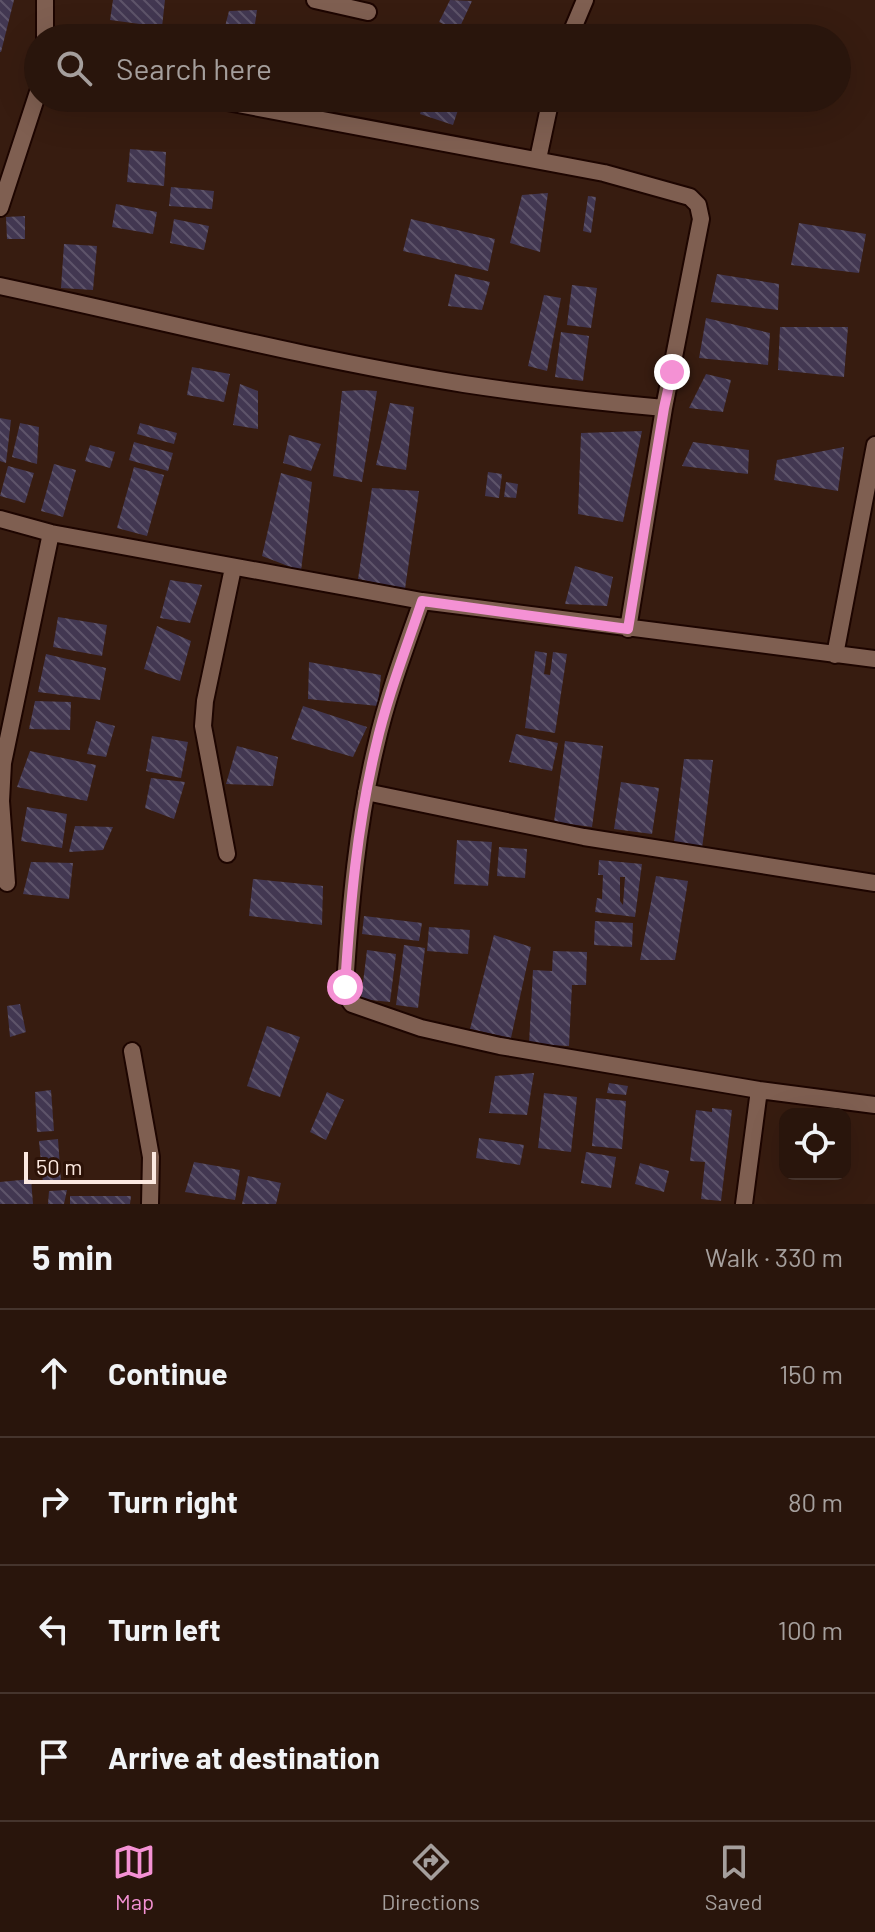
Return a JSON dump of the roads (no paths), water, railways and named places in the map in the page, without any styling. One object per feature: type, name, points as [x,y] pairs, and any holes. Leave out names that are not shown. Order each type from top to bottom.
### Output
[{"type":"street","points":[[45,0],[45,24]]},
{"type":"street","points":[[315,0],[368,12]]},
{"type":"street","points":[[575,24],[585,0]]},
{"type":"street","points":[[0,208],[31,112]]},
{"type":"street","points":[[282,112],[604,173],[690,197],[698,205],[701,219],[664,408],[628,629]]},
{"type":"street","points":[[538,159],[548,112]]},
{"type":"street","points":[[0,286],[374,367],[561,398],[664,408]]},
{"type":"street","points":[[835,655],[875,445]]},
{"type":"street","points":[[0,519],[51,533],[422,601],[875,659]]},
{"type":"street","points":[[7,883],[1,762],[51,533]]},
{"type":"street","points":[[227,854],[203,726],[205,701],[233,568]]},
{"type":"street","points":[[422,601],[387,706],[366,792],[350,906],[345,987],[352,1004],[359,1009],[421,1028],[500,1046],[759,1090],[875,1105]]},
{"type":"street","points":[[366,792],[584,837],[875,883]]},
{"type":"street","points":[[132,1051],[151,1157],[150,1204]]},
{"type":"street","points":[[744,1204],[759,1090]]}]
